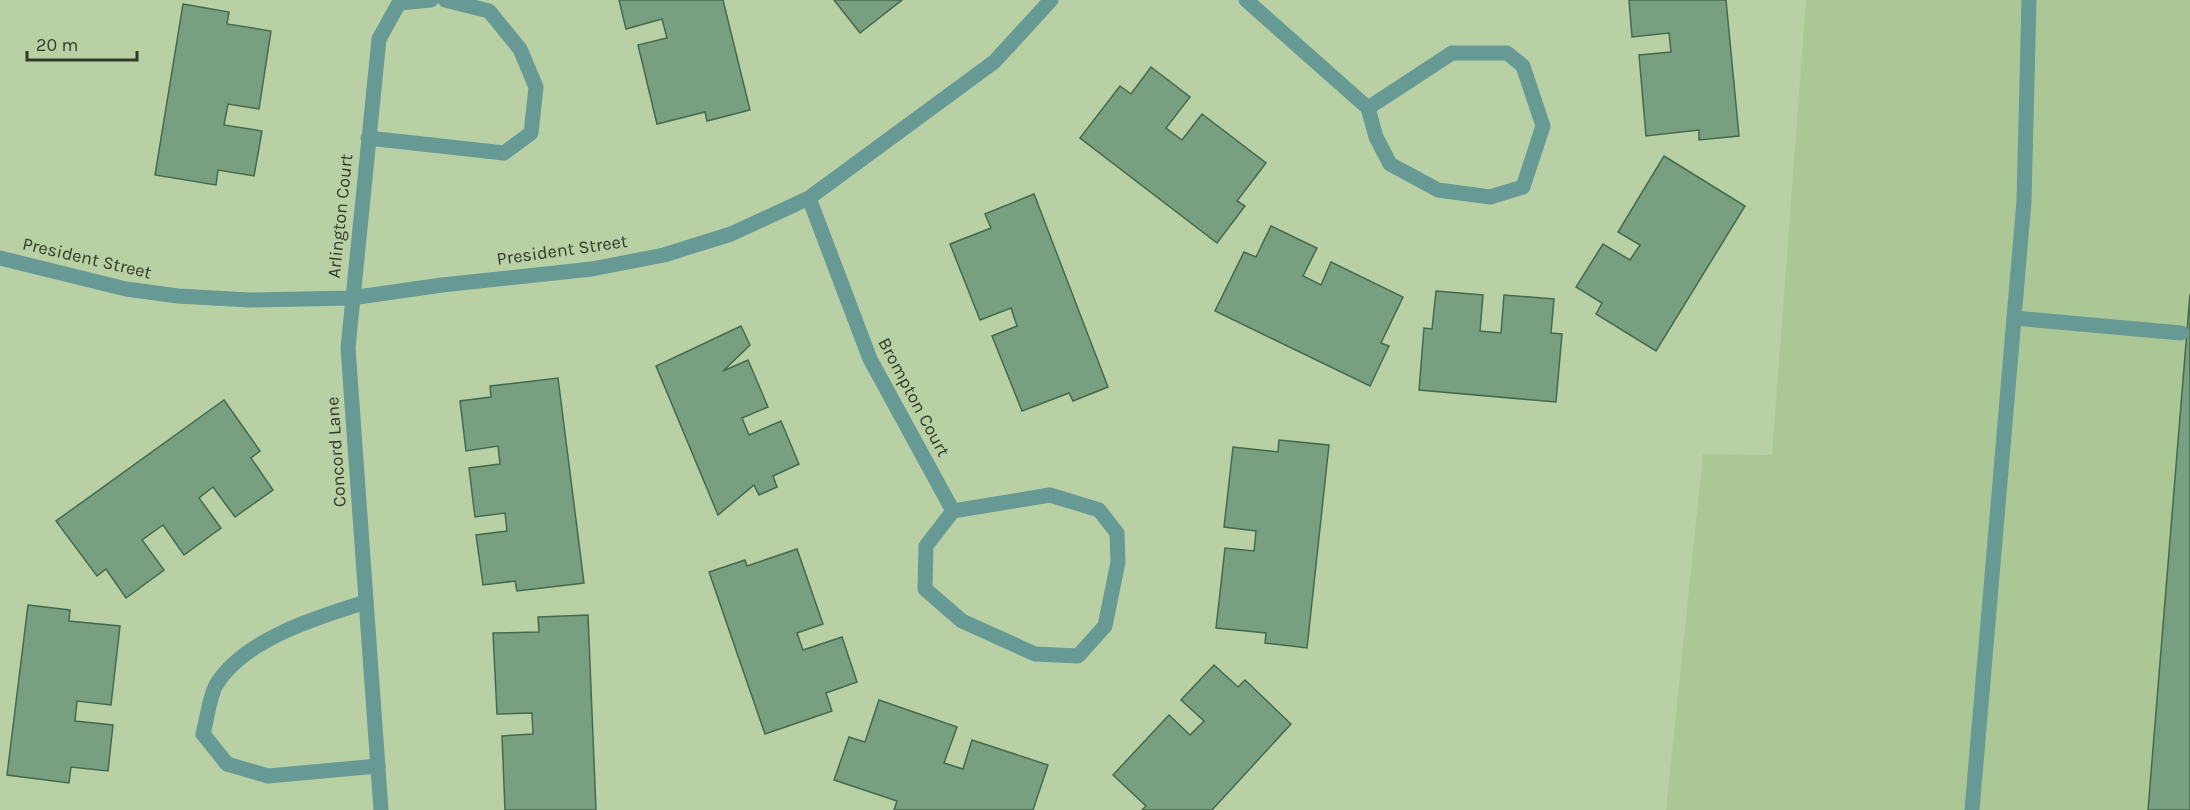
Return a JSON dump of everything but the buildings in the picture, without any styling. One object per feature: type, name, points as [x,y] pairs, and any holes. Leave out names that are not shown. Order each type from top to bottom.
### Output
[{"type":"street","name":"Arlington Court","points":[[351,298],[379,39],[399,3],[431,0]]},
{"type":"street","name":"Arlington Court","points":[[368,138],[504,153],[531,134],[536,87],[520,49],[489,11],[445,0]]},
{"type":"street","name":"President Street","points":[[0,258],[126,289],[178,296],[249,300],[351,298],[442,285],[592,269],[664,255],[731,234],[809,198],[994,62],[1051,0]]},
{"type":"street","points":[[1246,0],[1368,108],[1376,137],[1390,164],[1438,190],[1490,197],[1523,187],[1543,126],[1523,66],[1507,53],[1452,53],[1368,108]]},
{"type":"street","points":[[1972,810],[2024,201],[2029,0]]},
{"type":"street","name":"Brompton Court","points":[[809,198],[870,359],[952,511]]},
{"type":"street","name":"Concord Lane","points":[[351,298],[348,348],[381,810]]},
{"type":"street","points":[[2014,318],[2181,333]]},
{"type":"street","points":[[1050,495],[1099,510],[1117,533],[1118,562],[1105,626],[1078,656],[1035,654],[962,621],[925,589],[926,546],[952,511],[1050,495]]},
{"type":"street","points":[[366,602],[295,625],[245,655],[216,686],[203,734],[227,765],[268,776],[378,766]]},
{"type":"shaded area","points":[[1806,0],[2190,0],[2190,810],[1666,810],[1703,454],[1772,455]]}]
